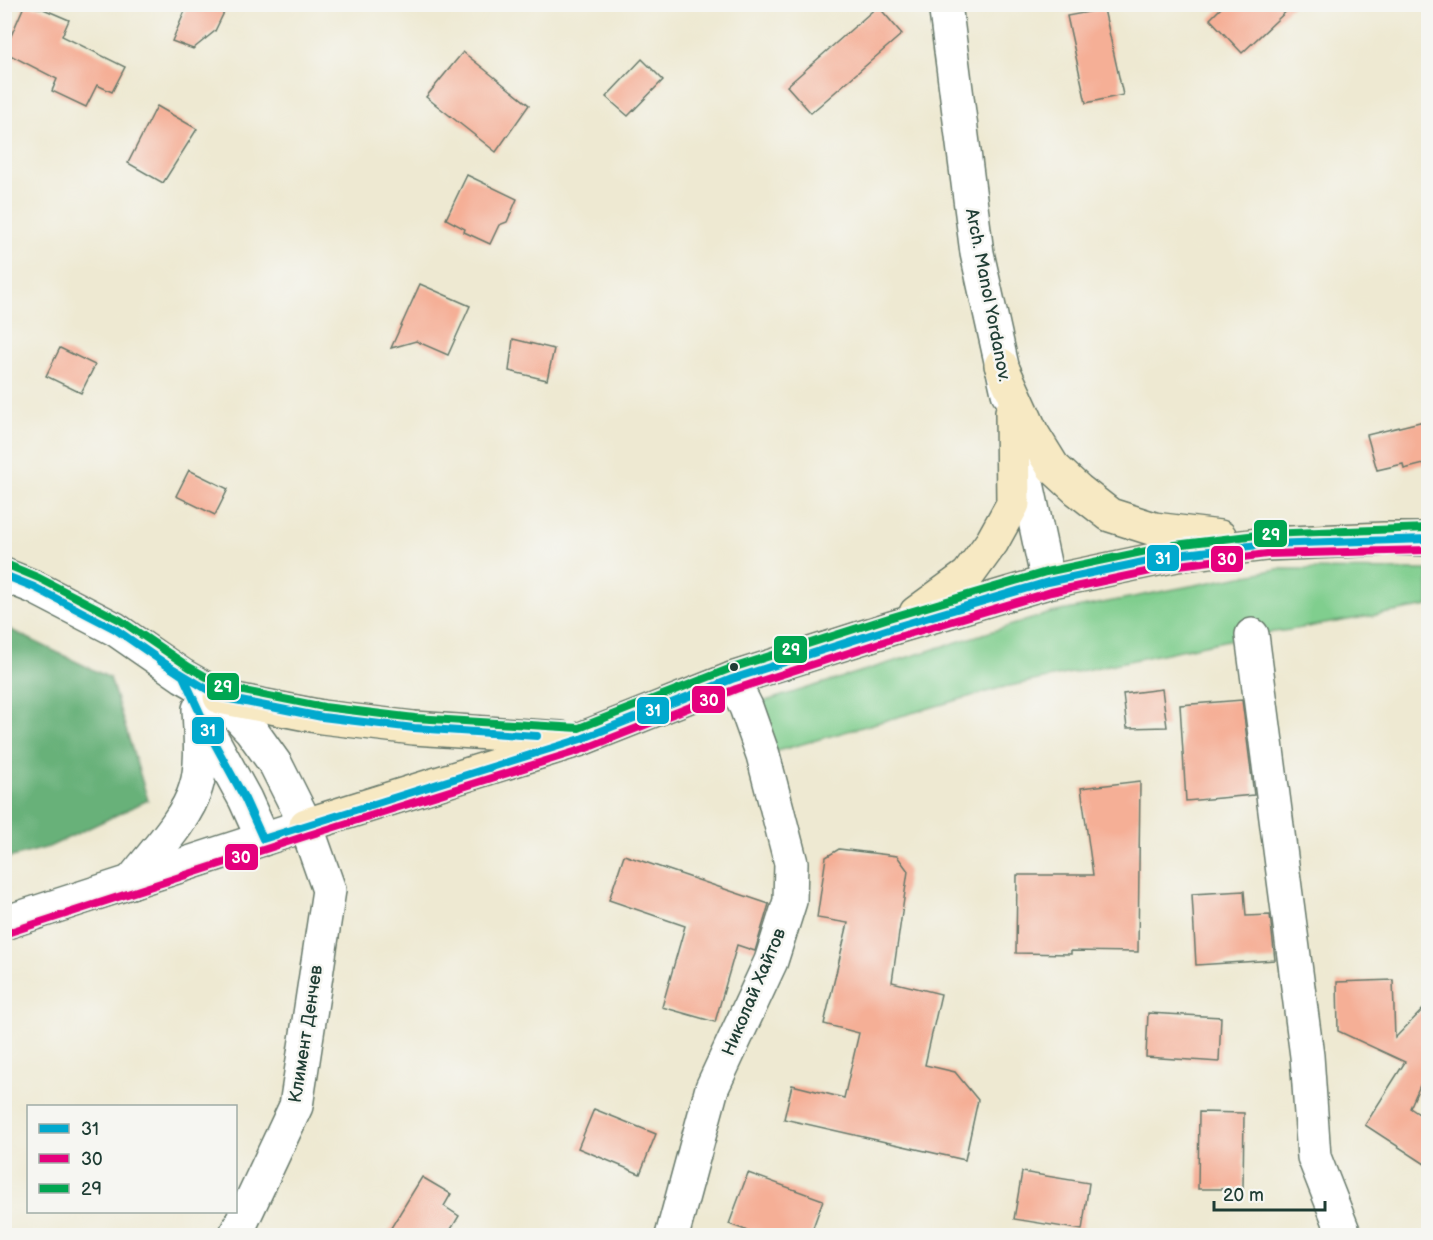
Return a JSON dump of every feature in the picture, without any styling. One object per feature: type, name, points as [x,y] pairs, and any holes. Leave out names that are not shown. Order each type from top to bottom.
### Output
[{"type":"main road","points":[[1001,365],[1032,433],[1053,467],[1110,515],[1154,530],[1266,544]]},
{"type":"main road","points":[[892,628],[931,603],[968,575],[1003,523],[1013,504],[1012,412]]},
{"type":"main road","points":[[306,825],[581,739],[732,679],[892,628],[1048,582],[1177,555],[1266,544],[1384,538],[1428,539]]},
{"type":"main road","points":[[209,703],[404,727],[581,739]]},
{"type":"street","name":"Arch. Manol Yordanov.","points":[[945,4],[977,253],[1048,582]]},
{"type":"street","name":"Климент Денчев","points":[[4,575],[34,587],[115,629],[183,676],[209,703],[251,730],[276,765],[306,825],[329,890],[296,1106],[235,1236]]},
{"type":"street","points":[[1252,635],[1307,1056],[1314,1156],[1345,1236]]},
{"type":"street","name":"Николай Хайтов","points":[[672,1236],[712,1088],[771,961],[790,901],[791,863],[763,754],[746,707],[732,679]]},
{"type":"street","points":[[209,703],[211,737],[245,799],[263,839]]},
{"type":"street","points":[[131,882],[185,812],[197,786],[200,744],[209,703]]},
{"type":"street","points":[[4,923],[306,825]]},
{"type":"green space","points":[[1278,569],[1428,570],[1428,606],[1252,635],[1000,688],[763,755],[746,707],[1051,613]]},
{"type":"green space","points":[[5,627],[110,678],[148,800],[49,847],[5,859]]},
{"type":"building","points":[[188,4],[228,4],[215,31],[193,49],[172,41]]},
{"type":"building","points":[[1225,4],[1294,4],[1242,53],[1210,19]]},
{"type":"building","points":[[24,6],[41,8],[69,20],[62,36],[125,67],[112,92],[97,85],[86,107],[52,91],[57,79],[4,52]]},
{"type":"building","points":[[878,6],[902,34],[811,113],[787,86]]},
{"type":"building","points":[[1104,9],[1123,95],[1086,103],[1067,16]]},
{"type":"building","points":[[463,52],[529,105],[496,152],[426,97]]},
{"type":"building","points":[[642,59],[663,80],[628,116],[606,97]]},
{"type":"building","points":[[157,106],[197,129],[163,183],[128,163]]},
{"type":"building","points":[[467,175],[517,199],[507,222],[499,225],[490,244],[464,232],[465,229],[446,219]]},
{"type":"building","points":[[420,284],[470,306],[448,355],[416,341],[391,348]]},
{"type":"building","points":[[513,339],[554,349],[547,380],[509,371]]},
{"type":"building","points":[[60,348],[95,365],[81,393],[46,376]]},
{"type":"building","points":[[1428,420],[1428,463],[1404,469],[1403,464],[1377,470],[1367,435]]},
{"type":"building","points":[[189,470],[228,489],[215,515],[176,496]]},
{"type":"building","points":[[1162,689],[1167,727],[1127,728],[1123,694]]},
{"type":"building","points":[[1242,700],[1254,795],[1186,801],[1180,705]]},
{"type":"building","points":[[1140,781],[1138,952],[1016,953],[1017,875],[1093,875],[1081,788]]},
{"type":"building","points":[[839,849],[897,856],[908,871],[892,982],[941,994],[925,1065],[955,1072],[978,1100],[965,1160],[784,1119],[792,1085],[844,1098],[859,1033],[824,1024],[848,923],[817,918],[826,857]]},
{"type":"building","points":[[624,855],[769,904],[755,951],[737,945],[715,1022],[662,1007],[685,926],[609,900]]},
{"type":"building","points":[[1244,891],[1246,916],[1270,915],[1275,960],[1196,965],[1192,894]]},
{"type":"building","points":[[1393,980],[1395,1038],[1428,1004],[1428,1073],[1426,1072],[1410,1108],[1428,1120],[1428,1166],[1365,1125],[1405,1062],[1338,1031],[1337,982]]},
{"type":"building","points":[[1148,1013],[1221,1017],[1219,1062],[1146,1057]]},
{"type":"building","points":[[594,1109],[656,1134],[640,1174],[578,1148]]},
{"type":"building","points":[[1199,1112],[1244,1113],[1243,1189],[1198,1189]]},
{"type":"building","points":[[1022,1172],[1089,1183],[1082,1230],[1014,1219]]},
{"type":"building","points":[[748,1173],[823,1200],[810,1236],[762,1236],[729,1224]]},
{"type":"building","points":[[422,1177],[451,1194],[444,1206],[459,1216],[447,1236],[386,1236]]},
{"type":"transit line","name":"29","points":[[8,565],[39,578],[120,620],[189,667],[224,687],[324,707],[415,718],[579,728],[729,669],[889,618],[1046,572],[1175,545],[1265,534],[1428,528]]},
{"type":"transit line","name":"31","points":[[4,575],[34,587],[115,629],[183,676],[263,839],[581,739],[732,679],[892,628],[1048,582],[1177,555],[1266,544],[1428,539]]},
{"type":"transit line","name":"30","points":[[7,933],[584,749],[736,689],[895,638],[1051,592],[1179,565],[1267,554],[1428,550]]},
{"type":"transit line","name":"31","points":[[160,661],[220,697],[322,717],[414,728],[537,736]]}]
